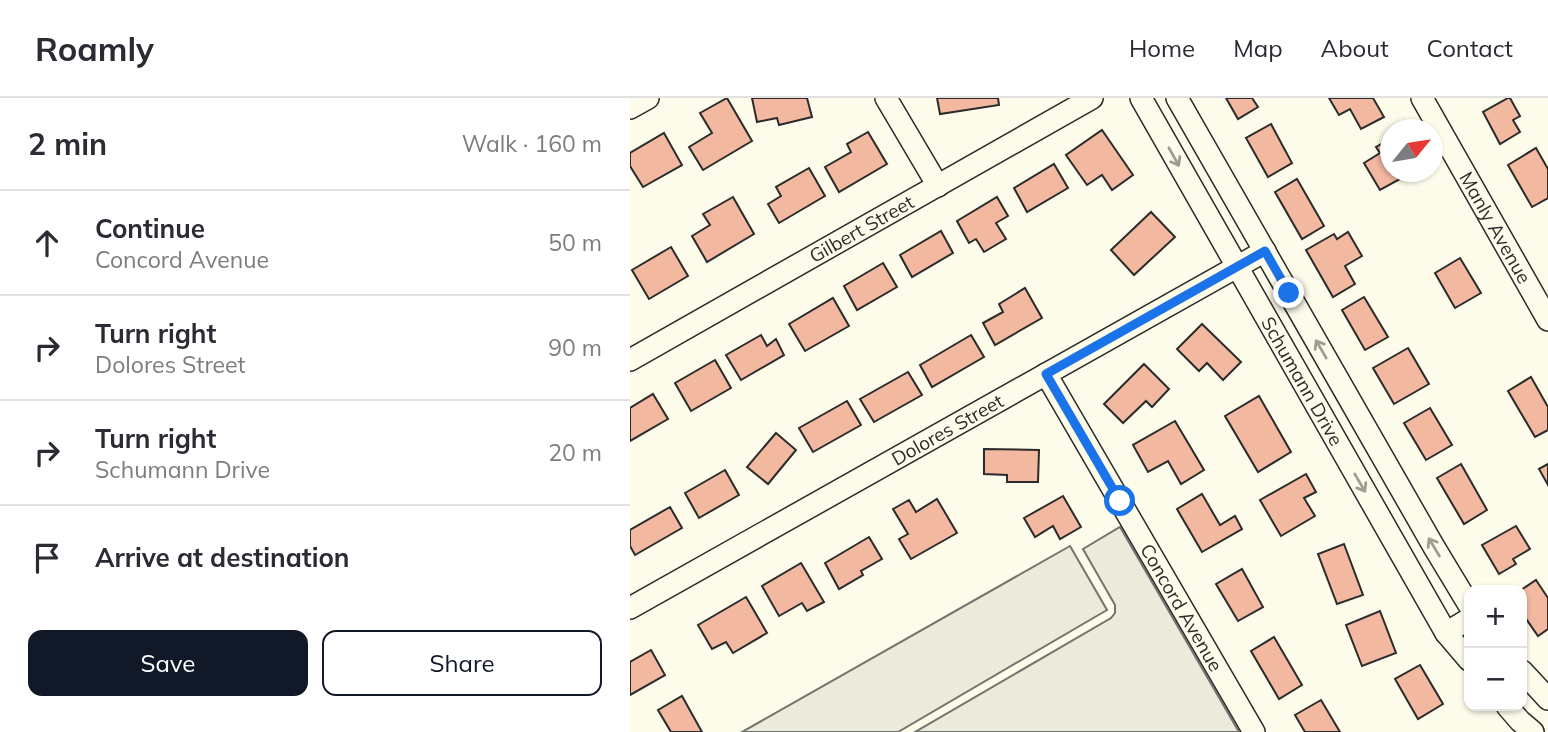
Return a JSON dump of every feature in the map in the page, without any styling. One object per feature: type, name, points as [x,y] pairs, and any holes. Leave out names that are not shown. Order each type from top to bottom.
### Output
[{"type":"street","points":[[630,108],[648,98]]},
{"type":"street","points":[[887,98],[938,186]]},
{"type":"street","name":"Gilbert Street","points":[[630,360],[1092,98]]},
{"type":"street","name":"Schumann Drive","points":[[1141,98],[1446,633],[1464,654]]},
{"type":"street","name":"Schumann Drive","points":[[1177,98],[1464,597]]},
{"type":"street","name":"Manly Avenue","points":[[1422,98],[1548,320]]},
{"type":"street","name":"Dolores Street","points":[[630,608],[1265,251]]},
{"type":"street","name":"Concord Avenue","points":[[1046,374],[1254,732]]},
{"type":"street","points":[[1343,453],[1370,436]]},
{"type":"street","points":[[1446,633],[1464,621]]},
{"type":"street","points":[[1527,676],[1548,699]]},
{"type":"street","points":[[1511,711],[1533,732]]},
{"type":"shaded area","points":[[1120,527],[1239,732],[915,732],[1111,618],[1115,613],[1115,605],[1083,549]]},
{"type":"shaded area","points":[[1070,546],[1107,610],[898,732],[742,732]]},
{"type":"building","points":[[727,98],[752,141],[703,170],[689,147],[712,133],[700,113]]},
{"type":"building","points":[[752,98],[807,98],[812,117],[779,125],[777,118],[757,122]]},
{"type":"building","points":[[937,98],[998,98],[999,105],[940,114]]},
{"type":"building","points":[[1226,98],[1252,98],[1258,107],[1238,119]]},
{"type":"building","points":[[1329,98],[1373,98],[1384,117],[1361,129],[1350,109],[1339,115]]},
{"type":"building","points":[[1508,98],[1520,116],[1513,120],[1520,132],[1500,144],[1483,112]]},
{"type":"building","points":[[1271,124],[1292,163],[1268,177],[1246,138]]},
{"type":"building","points":[[1102,130],[1133,175],[1112,190],[1102,175],[1087,185],[1066,155]]},
{"type":"building","points":[[868,132],[887,164],[839,192],[825,167],[851,152],[847,144]]},
{"type":"building","points":[[664,133],[682,165],[643,187],[630,166],[630,153]]},
{"type":"building","points":[[1536,148],[1548,169],[1548,198],[1532,207],[1508,165]]},
{"type":"building","points":[[1380,153],[1380,182],[1395,182],[1380,190],[1364,163]]},
{"type":"building","points":[[1054,164],[1068,188],[1027,212],[1014,188]]},
{"type":"building","points":[[809,168],[825,196],[779,223],[768,204],[781,196],[776,187]]},
{"type":"building","points":[[1297,179],[1324,226],[1302,239],[1275,192]]},
{"type":"building","points":[[733,197],[754,234],[707,262],[692,236],[710,225],[703,214]]},
{"type":"building","points":[[997,197],[1008,216],[996,223],[1006,239],[984,252],[976,239],[969,243],[957,221]]},
{"type":"building","points":[[1151,212],[1175,237],[1134,275],[1111,250]]},
{"type":"building","points":[[941,231],[953,253],[912,277],[900,255]]},
{"type":"building","points":[[1348,232],[1362,256],[1345,266],[1355,284],[1333,297],[1306,250],[1334,234],[1337,239]]},
{"type":"building","points":[[671,247],[688,276],[649,299],[632,270]]},
{"type":"building","points":[[1460,258],[1481,293],[1455,308],[1435,273]]},
{"type":"building","points":[[883,263],[897,287],[857,310],[844,286]]},
{"type":"building","points":[[1025,288],[1042,318],[995,345],[983,323],[1003,312],[999,304]]},
{"type":"building","points":[[1364,297],[1388,337],[1365,350],[1342,310]]},
{"type":"building","points":[[833,298],[849,326],[805,351],[789,324]]},
{"type":"building","points":[[1202,324],[1241,362],[1223,380],[1207,363],[1199,371],[1177,349]]},
{"type":"building","points":[[761,335],[767,346],[776,339],[784,355],[741,380],[726,355]]},
{"type":"building","points":[[971,335],[984,357],[932,387],[920,365]]},
{"type":"building","points":[[1408,348],[1429,384],[1394,404],[1373,368]]},
{"type":"building","points":[[715,360],[731,388],[691,411],[675,383]]},
{"type":"building","points":[[1144,364],[1169,389],[1152,407],[1146,401],[1123,423],[1104,404]]},
{"type":"building","points":[[908,372],[922,395],[874,422],[860,399]]},
{"type":"building","points":[[1531,377],[1548,407],[1548,430],[1535,437],[1508,391]]},
{"type":"building","points":[[653,394],[668,419],[630,441],[630,408]]},
{"type":"building","points":[[1259,396],[1291,452],[1258,472],[1225,416]]},
{"type":"building","points":[[847,401],[861,425],[813,452],[799,428]]},
{"type":"building","points":[[1430,408],[1452,445],[1426,460],[1404,423]]},
{"type":"building","points":[[1175,421],[1204,470],[1181,484],[1168,461],[1148,472],[1133,445]]},
{"type":"building","points":[[776,433],[796,450],[768,484],[747,467]]},
{"type":"building","points":[[984,449],[1039,450],[1038,482],[1007,482],[1007,475],[984,474]]},
{"type":"building","points":[[1461,464],[1487,510],[1464,524],[1437,478]]},
{"type":"building","points":[[1548,464],[1548,485],[1539,469]]},
{"type":"building","points":[[725,470],[739,495],[699,518],[685,493]]},
{"type":"building","points":[[1306,474],[1316,492],[1304,498],[1315,516],[1281,536],[1260,500]]},
{"type":"building","points":[[1202,494],[1220,525],[1235,516],[1242,529],[1202,552],[1177,509]]},
{"type":"building","points":[[1063,496],[1081,527],[1060,539],[1053,526],[1035,537],[1024,518]]},
{"type":"building","points":[[937,499],[957,533],[911,559],[899,539],[908,534],[893,509],[909,500],[916,512]]},
{"type":"building","points":[[670,507],[682,528],[635,555],[630,546],[630,530]]},
{"type":"building","points":[[1516,526],[1530,549],[1513,559],[1516,564],[1499,574],[1482,545]]},
{"type":"building","points":[[869,537],[882,559],[861,571],[863,575],[839,589],[825,563]]},
{"type":"building","points":[[1344,544],[1363,595],[1337,604],[1318,554]]},
{"type":"building","points":[[801,563],[824,602],[807,611],[802,603],[779,616],[762,586]]},
{"type":"building","points":[[1242,569],[1263,607],[1238,621],[1216,584]]},
{"type":"building","points":[[1536,580],[1548,598],[1548,629],[1538,636],[1527,620],[1527,586]]},
{"type":"building","points":[[746,597],[767,633],[733,653],[726,642],[712,649],[698,625]]},
{"type":"building","points":[[1380,611],[1396,653],[1362,666],[1346,625]]},
{"type":"building","points":[[1274,637],[1302,685],[1279,699],[1251,651]]},
{"type":"building","points":[[651,650],[665,675],[630,695],[630,662]]},
{"type":"building","points":[[1420,665],[1443,704],[1418,719],[1395,679]]},
{"type":"building","points":[[682,696],[702,732],[671,732],[658,710]]},
{"type":"building","points":[[1321,700],[1340,732],[1305,732],[1295,715]]},
{"type":"route","points":[[1120,501],[1046,374],[1265,251],[1289,293]]}]
